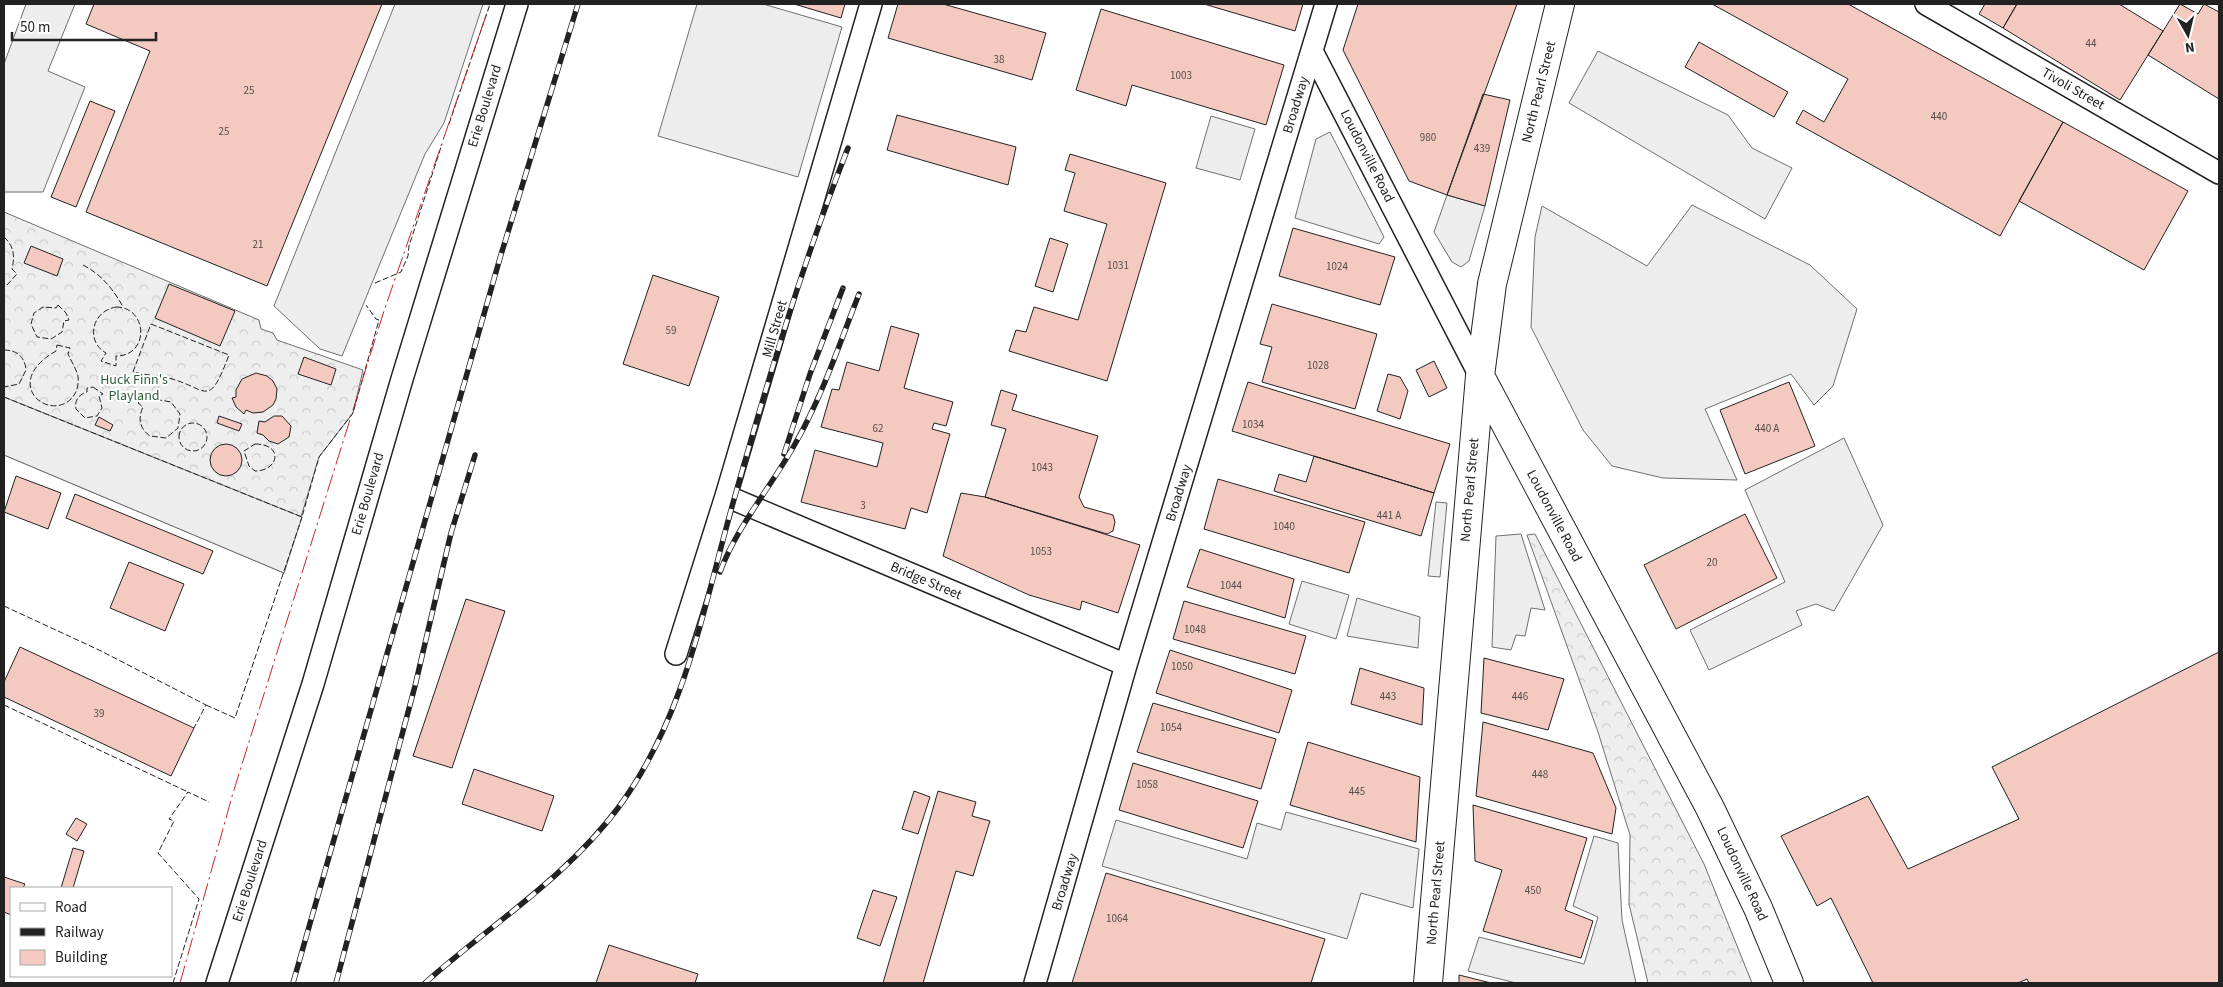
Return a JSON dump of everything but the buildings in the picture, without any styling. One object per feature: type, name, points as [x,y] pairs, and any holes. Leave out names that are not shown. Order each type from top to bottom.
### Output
[{"type":"main road","name":"North Pearl Street","points":[[1428,983],[1480,376],[1492,284],[1560,4]]},
{"type":"main road","name":"Loudonville Road","points":[[1480,376],[1710,808],[1758,908],[1790,983]]},
{"type":"street","name":"Erie Boulevard","points":[[217,983],[313,684],[402,378],[517,4]]},
{"type":"street","name":"Mill Street","points":[[676,654],[726,496],[871,4]]},
{"type":"street","name":"Broadway","points":[[1035,983],[1126,665],[1326,4]]},
{"type":"street","name":"Tivoli Street","points":[[1926,4],[2219,173]]},
{"type":"street","name":"Loudonville Road","points":[[1312,51],[1480,376]]},
{"type":"street","name":"Bridge Street","points":[[726,496],[1126,665]]},
{"type":"green space","name":"Huck Finn's Playland","points":[[4,212],[259,320],[261,329],[273,333],[277,340],[363,370],[353,413],[319,457],[284,573],[4,455]]},
{"type":"green space","points":[[1535,534],[1704,864],[1752,983],[1648,983],[1629,904],[1630,835],[1598,732],[1527,535]]},
{"type":"shaded area","points":[[26,4],[75,4],[48,71],[85,87],[43,192],[4,192],[4,64]]},
{"type":"shaded area","points":[[395,4],[483,4],[444,123],[425,154],[342,356],[320,349],[274,306]]},
{"type":"shaded area","points":[[697,4],[763,4],[842,27],[798,177],[658,136]]},
{"type":"shaded area","points":[[1598,51],[1728,115],[1752,148],[1792,168],[1765,219],[1569,103]]},
{"type":"shaded area","points":[[1211,116],[1255,129],[1240,180],[1196,168]]},
{"type":"shaded area","points":[[1330,132],[1384,237],[1379,244],[1295,218],[1316,139]]},
{"type":"shaded area","points":[[1447,195],[1485,206],[1469,261],[1461,267],[1452,262],[1434,232]]},
{"type":"shaded area","points":[[1692,205],[1810,265],[1857,309],[1833,386],[1814,405],[1791,374],[1705,409],[1737,480],[1663,478],[1612,466],[1583,430],[1531,327],[1535,237],[1542,206],[1647,266]]},
{"type":"shaded area","points":[[4,397],[302,517],[284,573],[4,455]]},
{"type":"shaded area","points":[[1844,438],[1883,525],[1834,611],[1816,604],[1796,611],[1802,625],[1709,670],[1690,630],[1785,582],[1745,490]]},
{"type":"shaded area","points":[[1436,502],[1447,503],[1440,577],[1428,576]]},
{"type":"shaded area","points":[[1521,534],[1545,610],[1531,608],[1525,636],[1516,635],[1511,650],[1492,647],[1496,536]]},
{"type":"shaded area","points":[[1302,581],[1349,595],[1336,639],[1289,624]]},
{"type":"shaded area","points":[[1357,598],[1420,617],[1418,648],[1347,636]]},
{"type":"shaded area","points":[[1286,812],[1419,849],[1413,908],[1361,893],[1347,939],[1102,866],[1116,820],[1247,859],[1257,823],[1281,830]]},
{"type":"shaded area","points":[[1594,836],[1618,843],[1622,920],[1636,983],[1516,983],[1468,971],[1479,937],[1584,964],[1598,917],[1573,906]]},
{"type":"railway","points":[[293,983],[500,258],[578,4]]},
{"type":"railway","points":[[425,983],[575,857],[618,808],[641,773],[660,737],[676,700],[701,622],[733,503],[786,324],[815,236],[848,148]]},
{"type":"railway","points":[[784,454],[810,374],[843,288]]},
{"type":"railway","points":[[720,572],[736,539],[786,460],[805,426],[830,370],[859,294]]},
{"type":"railway","points":[[336,983],[415,686],[451,533],[475,455]]},
{"type":"fence","points":[[449,124],[490,4]]},
{"type":"fence","points":[[375,283],[401,272],[408,256],[409,246],[442,144]]},
{"type":"fence","points":[[4,237],[12,248],[12,269],[17,274],[7,285],[4,282]]},
{"type":"fence","points":[[83,265],[96,273],[106,283],[123,307]]},
{"type":"fence","points":[[58,305],[66,313],[69,320],[64,321],[62,332],[51,339],[37,337],[31,324],[34,313],[43,307],[56,308],[58,305]]},
{"type":"fence","points":[[4,397],[302,517],[319,457],[353,413],[379,320],[376,319],[366,305]]},
{"type":"fence","points":[[116,307],[127,309],[134,315],[139,323],[141,332],[135,348],[127,354],[116,356],[116,366],[101,361],[106,353],[99,348],[94,334],[94,327],[101,314],[116,307]]},
{"type":"fence","points":[[151,324],[229,355],[222,373],[210,390],[205,391],[164,377],[133,372],[151,324]]},
{"type":"fence","points":[[57,345],[70,348],[68,354],[77,373],[78,382],[72,398],[62,404],[52,406],[42,403],[34,396],[30,387],[32,375],[40,363],[56,351],[57,345]]},
{"type":"fence","points":[[4,350],[13,351],[20,355],[26,370],[19,384],[4,387]]},
{"type":"fence","points":[[93,387],[103,394],[99,396],[102,408],[97,416],[85,418],[76,409],[76,401],[79,396],[87,392],[87,388],[93,387]]},
{"type":"fence","points":[[152,393],[154,399],[171,402],[180,414],[178,428],[166,438],[150,436],[140,423],[143,407],[138,403],[152,393]]},
{"type":"fence","points":[[193,423],[203,427],[207,437],[203,447],[193,451],[183,447],[179,437],[183,427],[193,423]]},
{"type":"fence","points":[[255,444],[271,448],[274,453],[275,458],[273,462],[263,470],[255,471],[249,466],[244,451],[255,444]]},
{"type":"fence","points":[[206,705],[235,718],[302,517]]},
{"type":"fence","points":[[4,606],[99,650],[206,705],[194,728]]},
{"type":"fence","points":[[4,705],[188,792]]},
{"type":"fence","points":[[173,983],[199,899],[158,853],[174,821],[169,819],[188,792],[209,802]]},
{"type":"power","points":[[180,983],[233,793],[384,311],[490,4]]}]
